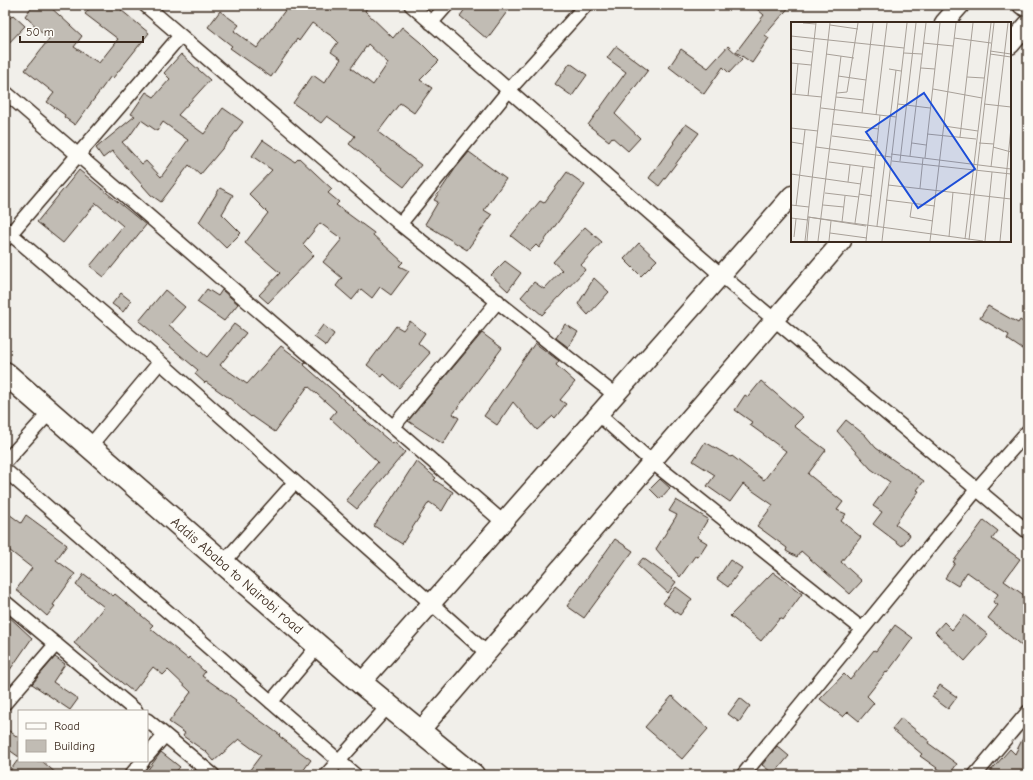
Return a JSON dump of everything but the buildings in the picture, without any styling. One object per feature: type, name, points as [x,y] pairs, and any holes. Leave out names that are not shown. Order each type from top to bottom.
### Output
[{"type":"highway","name":"Addis Ababa to Nairobi road","points":[[5,373],[361,683],[473,775]]},
{"type":"street","points":[[145,5],[400,224],[615,395]]},
{"type":"street","points":[[410,5],[721,275],[1028,532]]},
{"type":"street","points":[[431,22],[447,5]]},
{"type":"street","points":[[400,224],[509,90],[586,5]]},
{"type":"street","points":[[945,22],[960,5]]},
{"type":"street","points":[[1022,5],[1028,8]]},
{"type":"street","points":[[1011,44],[1028,24]]},
{"type":"street","points":[[180,36],[78,155],[7,234],[160,362],[487,653]]},
{"type":"street","points":[[5,92],[503,522]]},
{"type":"street","points":[[361,683],[791,196]]},
{"type":"street","points":[[420,731],[841,242]]},
{"type":"street","points":[[393,427],[498,301]]},
{"type":"street","points":[[90,446],[160,362]]},
{"type":"street","points":[[5,462],[50,412]]},
{"type":"street","points":[[598,414],[652,462],[862,630]]},
{"type":"street","points":[[743,775],[977,489],[1028,431]]},
{"type":"street","points":[[5,470],[355,775]]},
{"type":"street","points":[[223,563],[295,482]]},
{"type":"street","points":[[5,602],[135,710]]},
{"type":"street","points":[[5,703],[56,644]]},
{"type":"street","points":[[271,702],[318,646]]},
{"type":"street","points":[[326,775],[389,705]]},
{"type":"street","points":[[974,775],[1028,712]]},
{"type":"street","points":[[148,721],[213,775]]},
{"type":"street","points":[[148,755],[165,735]]},
{"type":"street","points":[[131,775],[142,762]]}]
